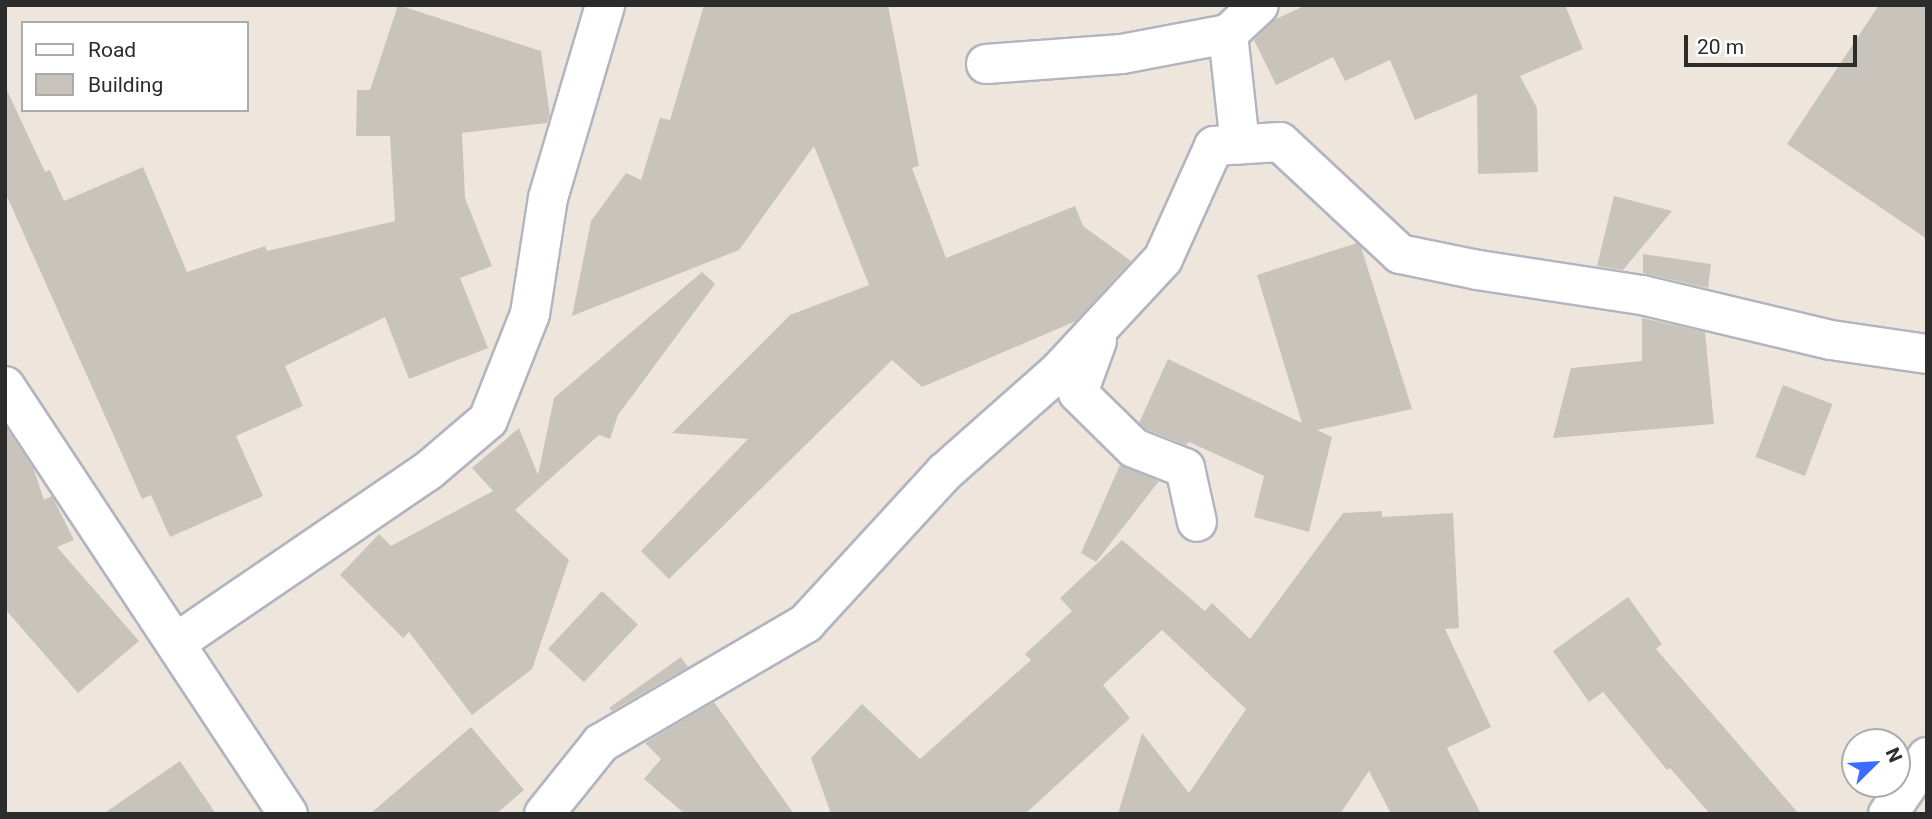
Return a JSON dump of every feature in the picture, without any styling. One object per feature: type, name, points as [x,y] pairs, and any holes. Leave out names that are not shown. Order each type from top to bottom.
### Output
[{"type":"street","points":[[177,642],[428,471],[488,420],[530,314],[548,198],[606,5]]},
{"type":"street","points":[[986,64],[1122,54],[1228,34],[1259,5]]},
{"type":"street","points":[[1228,34],[1241,144]]},
{"type":"street","points":[[544,814],[601,743],[806,623],[945,472],[1058,372],[1163,259],[1214,146],[1280,142],[1400,254],[1478,270],[1642,295],[1830,340],[1927,354]]},
{"type":"street","points":[[1105,319],[1078,393],[1133,448],[1185,468],[1197,522]]},
{"type":"street","points":[[5,386],[177,642],[288,814]]},
{"type":"street","points":[[1888,814],[1924,768]]},
{"type":"building","points":[[398,5],[541,51],[550,116],[547,123],[462,133],[465,198],[492,266],[460,278],[488,348],[409,379],[385,317],[285,366],[303,406],[236,436],[263,496],[170,537],[151,495],[142,499],[5,192],[5,86],[45,172],[50,170],[64,201],[143,167],[187,272],[265,246],[267,251],[395,221],[390,136],[356,136],[357,90],[370,90]]},
{"type":"building","points":[[704,5],[888,5],[919,166],[912,168],[946,258],[1075,206],[1083,226],[1131,261],[1076,321],[922,387],[892,360],[669,579],[641,551],[748,439],[672,433],[790,315],[869,285],[814,146],[739,250],[572,316],[591,221],[626,173],[641,180],[660,118],[670,120]]},
{"type":"building","points":[[1306,5],[1565,5],[1583,49],[1520,76],[1537,108],[1538,172],[1478,174],[1477,94],[1415,120],[1390,60],[1345,81],[1333,57],[1276,85],[1254,40],[1274,20]]},
{"type":"building","points":[[1879,5],[1927,5],[1927,239],[1787,144]]},
{"type":"building","points":[[1614,196],[1672,211],[1623,270],[1597,266]]},
{"type":"building","points":[[1357,243],[1361,247],[1412,409],[1317,430],[1332,437],[1309,532],[1254,517],[1264,476],[1189,442],[1186,445],[1146,429],[1139,423],[1168,359],[1302,423],[1257,275]]},
{"type":"building","points":[[1643,254],[1711,264],[1708,288],[1643,273]]},
{"type":"building","points":[[702,272],[715,284],[618,415],[610,439],[599,435],[515,510],[569,560],[532,669],[472,715],[409,632],[403,638],[340,575],[379,534],[391,546],[493,491],[472,468],[519,428],[538,475],[554,398]]},
{"type":"building","points":[[1642,318],[1705,332],[1714,424],[1553,438],[1571,368],[1642,361]]},
{"type":"building","points":[[1783,385],[1832,404],[1805,476],[1755,457]]},
{"type":"building","points":[[5,426],[33,467],[44,500],[52,496],[74,540],[57,547],[139,641],[78,693],[5,609]]},
{"type":"building","points":[[1120,465],[1159,481],[1096,562],[1081,553]]},
{"type":"building","points":[[1382,511],[1382,517],[1453,513],[1459,628],[1445,629],[1491,727],[1447,748],[1481,814],[1391,814],[1369,771],[1340,814],[1118,814],[1142,733],[1189,793],[1246,709],[1162,630],[1103,685],[1130,718],[1025,814],[831,814],[811,758],[862,704],[920,759],[1031,660],[1025,654],[1072,611],[1060,598],[1122,540],[1205,611],[1212,603],[1250,639],[1343,513]]},
{"type":"building","points":[[602,591],[638,624],[584,682],[548,649]]},
{"type":"building","points":[[1628,597],[1662,644],[1656,649],[1799,814],[1710,814],[1670,768],[1667,770],[1603,692],[1589,702],[1553,651]]},
{"type":"building","points":[[681,657],[688,667],[612,711],[609,708]]},
{"type":"building","points":[[714,702],[794,814],[685,814],[644,779],[661,759],[645,743]]},
{"type":"building","points":[[471,727],[524,790],[496,814],[370,814]]},
{"type":"building","points":[[180,761],[216,814],[103,814]]}]
